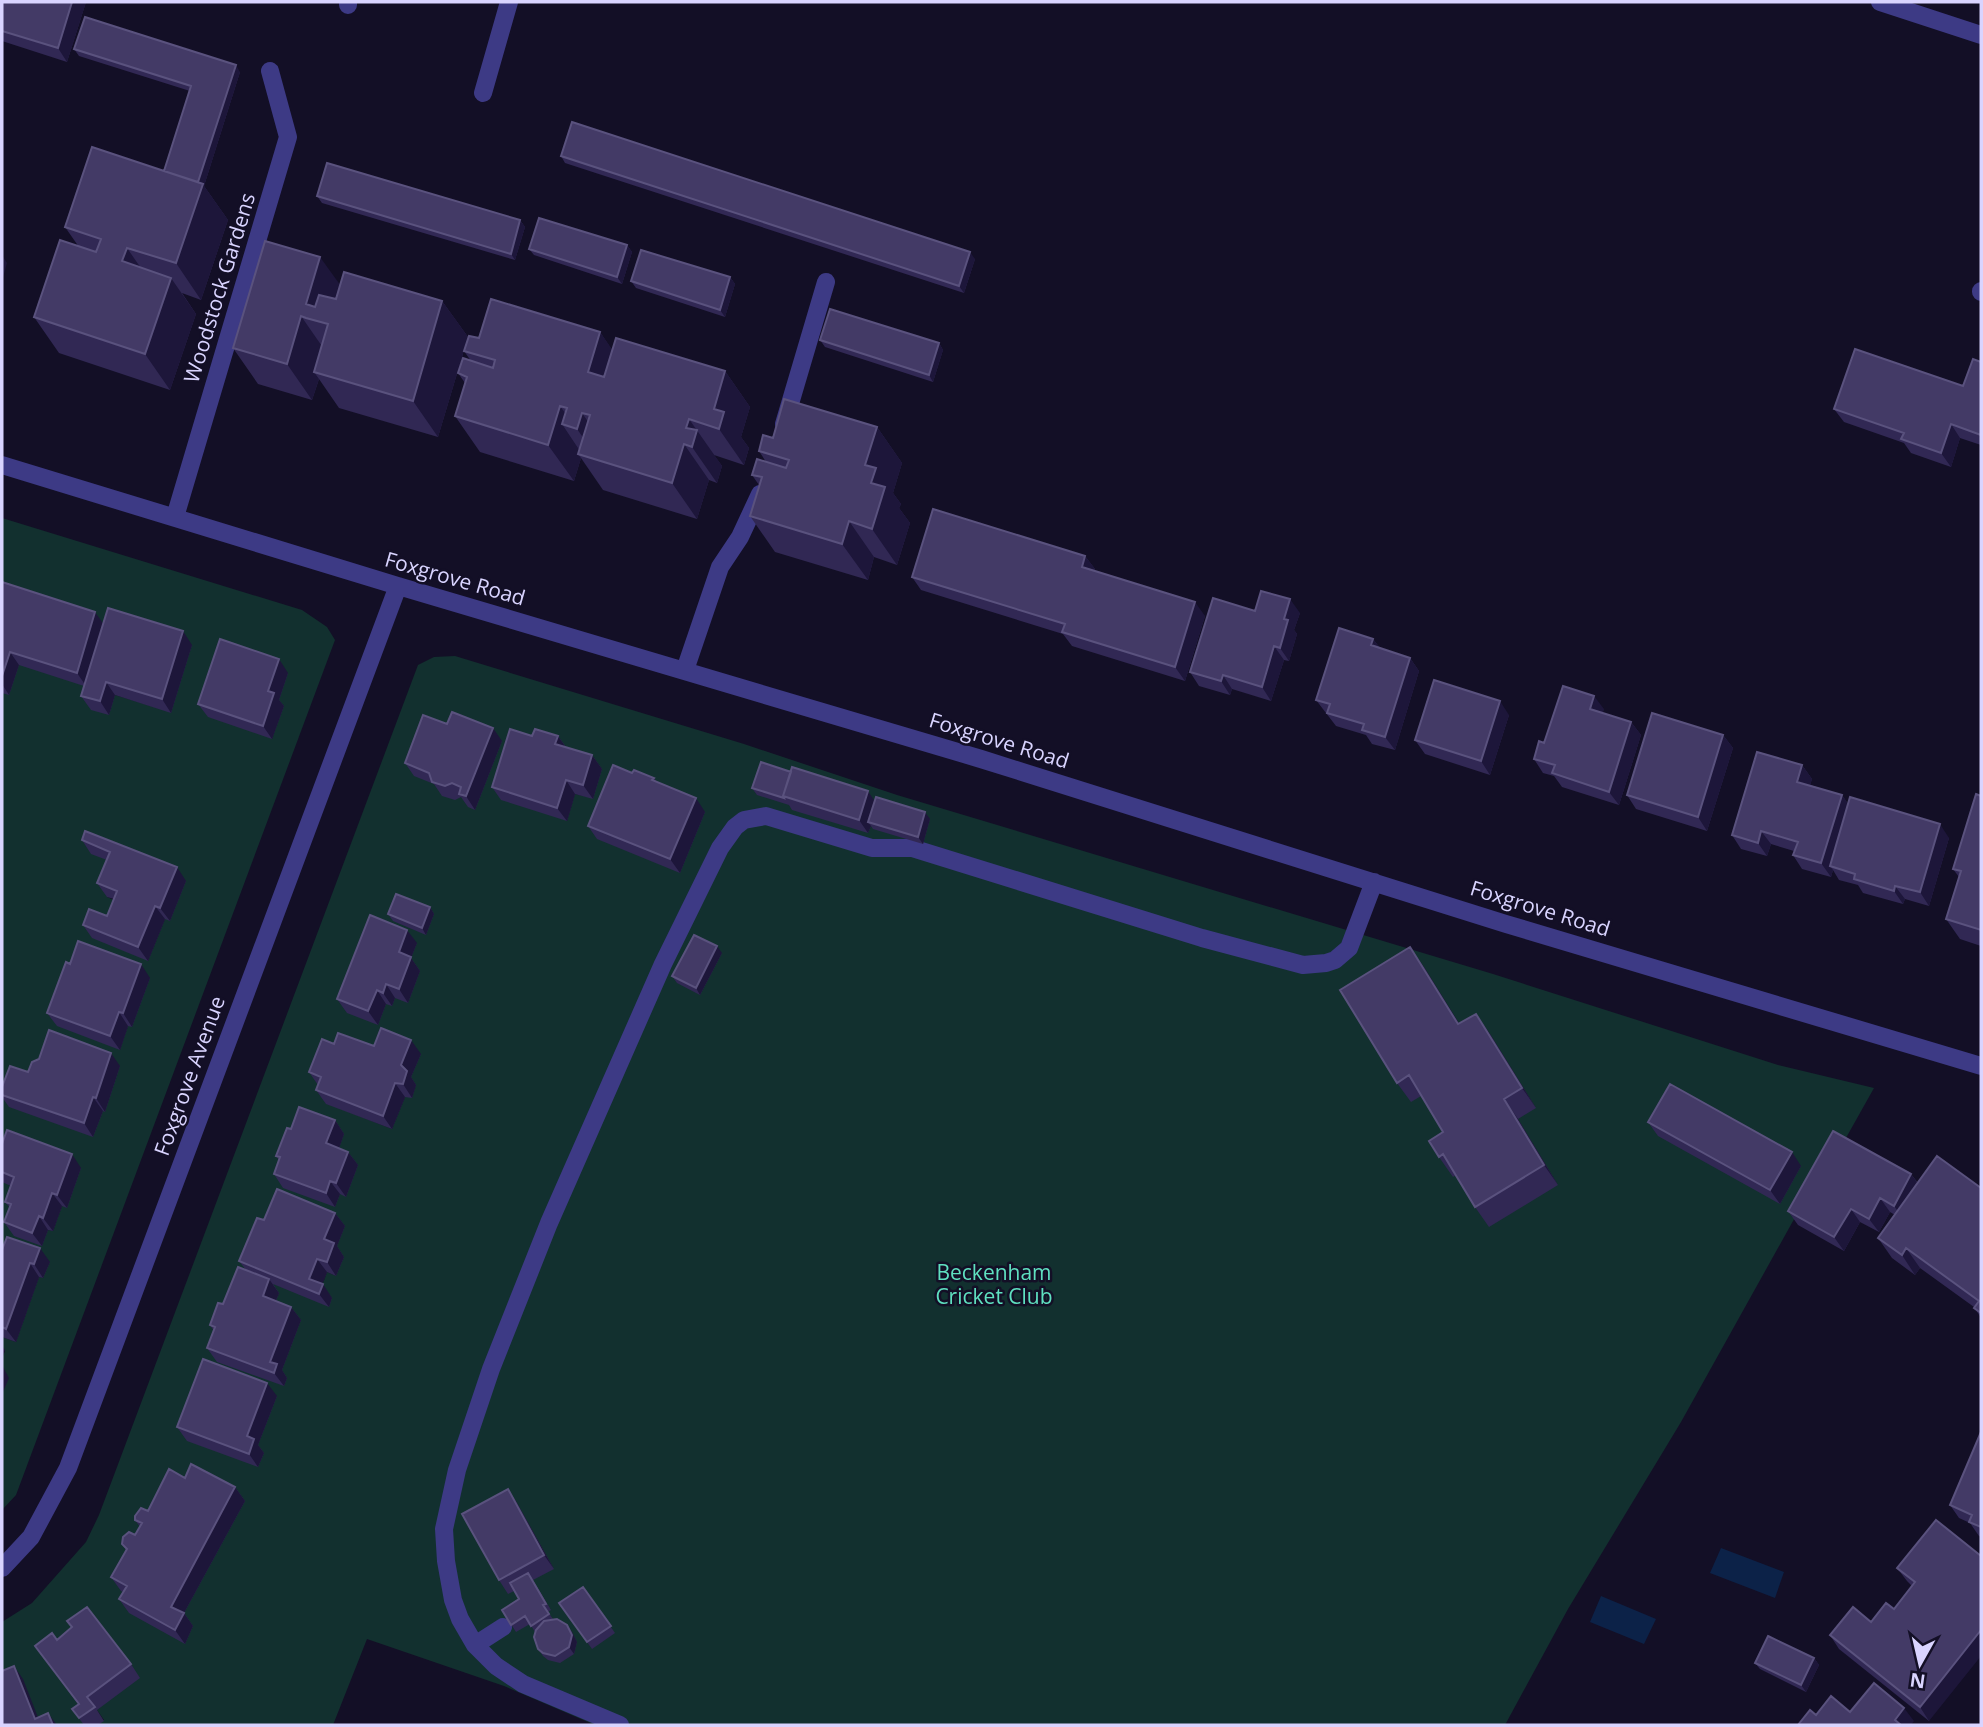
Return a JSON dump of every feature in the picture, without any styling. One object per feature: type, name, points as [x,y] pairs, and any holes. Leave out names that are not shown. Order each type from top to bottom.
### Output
[{"type":"street","points":[[483,93],[509,2]]},
{"type":"street","points":[[1881,2],[1981,35]]},
{"type":"street","name":"Woodstock Gardens","points":[[175,517],[288,138],[270,71]]},
{"type":"street","points":[[780,439],[826,282]]},
{"type":"street","name":"Foxgrove Road","points":[[2,465],[685,670],[1506,924],[1981,1066]]},
{"type":"street","points":[[685,670],[720,567],[740,537],[768,476]]},
{"type":"street","name":"Foxgrove Avenue","points":[[2,1568],[31,1537],[68,1468],[398,586]]},
{"type":"street","points":[[620,1725],[523,1684],[496,1666],[475,1644],[460,1619],[453,1600],[444,1529],[457,1470],[491,1369],[555,1211],[663,964],[720,848],[735,827],[744,820],[766,816],[872,848],[912,848],[1202,938],[1303,965],[1335,960],[1349,948],[1374,882]]},
{"type":"street","points":[[475,1644],[503,1627]]},
{"type":"green space","points":[[2,518],[302,610],[327,627],[335,640],[16,1495],[2,1510],[2,1358],[5,1351],[2,1349],[2,1337],[16,1342],[39,1277],[44,1278],[2,1260]],"holes":[[[118,622],[171,712],[115,695]],[[229,653],[277,705],[283,707],[272,739]],[[120,865],[165,919],[148,961],[126,905],[107,897]],[[76,976],[132,1026],[128,1026],[120,1050]],[[24,1191],[62,1206],[53,1231],[48,1230]]]},
{"type":"green space","name":"Beckenham Cricket Club","points":[[455,656],[744,744],[897,795],[1493,974],[1778,1065],[1874,1088],[1842,1145],[1793,1221],[1681,1422],[1568,1609],[1505,1725],[595,1725],[504,1686],[367,1639],[333,1725],[98,1725],[104,1720],[97,1710],[96,1620],[88,1718],[84,1725],[41,1725],[2,1688],[2,1622],[32,1603],[86,1542],[99,1515],[418,665],[434,657]],"holes":[[[519,743],[593,798],[575,794],[567,821]],[[416,1085],[412,1097],[405,1097],[392,1129],[326,1103]],[[267,1232],[336,1276],[327,1272],[319,1293]],[[279,1293],[272,1310],[280,1375],[217,1361]]]},
{"type":"water","points":[[1721,1548],[1784,1572],[1775,1598],[1710,1573]]},
{"type":"water","points":[[1601,1596],[1656,1619],[1644,1644],[1590,1622]]},
{"type":"building","points":[[2,2],[72,2],[58,48],[2,31]]},
{"type":"building","points":[[85,17],[236,65],[198,182],[164,171],[191,86],[74,49]]},
{"type":"building","points":[[572,122],[970,252],[959,286],[561,156]]},
{"type":"building","points":[[92,147],[203,184],[176,263],[127,248],[122,261],[171,278],[145,354],[34,317],[60,240],[96,252],[101,239],[65,227]]},
{"type":"building","points":[[327,163],[520,220],[511,254],[317,196]]},
{"type":"building","points":[[539,218],[627,245],[617,277],[529,249]]},
{"type":"building","points":[[265,241],[320,257],[306,304],[315,307],[319,295],[336,299],[344,272],[442,301],[413,401],[314,372],[328,324],[301,316],[287,364],[233,348]]},
{"type":"building","points":[[641,250],[730,277],[720,310],[631,281]]},
{"type":"building","points":[[491,299],[600,332],[588,372],[604,377],[616,338],[725,371],[714,409],[724,412],[719,429],[689,419],[686,428],[697,430],[692,447],[684,444],[672,483],[578,454],[590,415],[582,413],[577,429],[562,424],[567,408],[560,406],[548,445],[455,416],[467,377],[458,373],[463,358],[493,368],[495,360],[464,351],[469,336],[479,338]]},
{"type":"building","points":[[830,309],[939,343],[929,375],[820,340]]},
{"type":"building","points":[[1855,349],[1963,386],[1973,359],[1981,362],[1981,435],[1951,424],[1941,453],[1901,439],[1904,433],[1834,409]]},
{"type":"building","points":[[784,399],[877,427],[865,465],[876,468],[871,483],[885,487],[872,529],[849,521],[842,544],[750,516],[762,477],[752,475],[757,459],[786,468],[789,460],[759,451],[763,435],[773,438]]},
{"type":"building","points":[[933,509],[1085,556],[1082,567],[1195,602],[1175,667],[1062,632],[1065,624],[912,577]]},
{"type":"building","points":[[2,582],[95,612],[77,673],[10,652],[2,676]]},
{"type":"building","points":[[1261,591],[1290,599],[1284,619],[1288,620],[1280,648],[1274,646],[1262,687],[1223,675],[1221,681],[1190,672],[1213,598],[1255,611]]},
{"type":"building","points":[[108,608],[183,631],[162,699],[106,682],[100,701],[81,696]]},
{"type":"building","points":[[1339,628],[1373,639],[1371,645],[1410,658],[1385,737],[1362,730],[1364,724],[1327,713],[1330,704],[1316,700]]},
{"type":"building","points":[[220,639],[279,659],[268,691],[274,693],[263,726],[198,704]]},
{"type":"building","points":[[1434,680],[1500,701],[1481,761],[1415,740]]},
{"type":"building","points":[[1563,686],[1594,696],[1590,709],[1631,722],[1609,792],[1552,773],[1555,765],[1534,759],[1539,741],[1544,743]]},
{"type":"building","points":[[452,712],[493,728],[466,796],[459,794],[461,787],[452,783],[445,786],[432,782],[429,773],[405,763],[423,715],[447,724]]},
{"type":"building","points":[[1652,713],[1723,735],[1698,817],[1627,795]]},
{"type":"building","points":[[510,729],[532,736],[535,729],[558,736],[555,744],[592,755],[583,785],[566,780],[557,808],[492,787]]},
{"type":"building","points":[[1757,752],[1802,765],[1797,782],[1842,795],[1821,863],[1793,855],[1798,842],[1761,831],[1758,843],[1732,835]]},
{"type":"building","points":[[761,762],[791,772],[784,798],[752,788]]},
{"type":"building","points":[[613,765],[632,773],[634,770],[696,798],[670,859],[588,826]]},
{"type":"building","points":[[792,767],[868,791],[859,820],[783,796]]},
{"type":"building","points":[[1976,794],[1981,796],[1981,930],[1946,919],[1961,871],[1953,869]]},
{"type":"building","points":[[876,797],[925,812],[918,837],[868,822]]},
{"type":"building","points":[[1850,797],[1940,824],[1920,892],[1895,886],[1894,891],[1854,879],[1855,874],[1830,866]]},
{"type":"building","points":[[85,831],[177,867],[160,908],[155,906],[138,947],[83,925],[89,909],[107,916],[117,891],[97,883],[110,852],[82,840]]},
{"type":"building","points":[[396,894],[430,907],[422,928],[388,914]]},
{"type":"building","points":[[370,915],[407,930],[399,952],[411,957],[399,989],[386,984],[383,993],[377,990],[368,1011],[337,999]]},
{"type":"building","points":[[694,935],[717,946],[696,988],[672,976]]},
{"type":"building","points":[[78,941],[141,964],[123,1013],[119,1012],[110,1036],[47,1013],[66,962],[70,964]]},
{"type":"building","points":[[1410,947],[1458,1024],[1476,1014],[1522,1088],[1504,1099],[1544,1165],[1475,1207],[1443,1154],[1439,1157],[1429,1141],[1443,1132],[1409,1075],[1397,1083],[1340,990]]},
{"type":"building","points":[[381,1028],[411,1040],[401,1065],[407,1071],[403,1084],[395,1083],[383,1116],[316,1090],[321,1077],[309,1072],[322,1039],[334,1044],[338,1033],[374,1046]]},
{"type":"building","points":[[49,1030],[111,1053],[96,1098],[93,1097],[84,1123],[2,1095],[2,1087],[10,1066],[28,1072],[32,1062],[39,1059]]},
{"type":"building","points":[[1670,1084],[1792,1152],[1770,1190],[1648,1122]]},
{"type":"building","points":[[299,1107],[335,1120],[326,1143],[348,1152],[336,1183],[330,1181],[326,1193],[274,1174],[280,1157],[276,1156],[287,1128],[291,1129]]},
{"type":"building","points":[[7,1130],[72,1154],[57,1195],[52,1193],[43,1218],[39,1216],[32,1233],[4,1222],[11,1204],[5,1202],[14,1177],[2,1172],[2,1144]]},
{"type":"building","points":[[1833,1131],[1911,1174],[1894,1206],[1880,1198],[1869,1219],[1851,1209],[1834,1237],[1788,1211]]},
{"type":"building","points":[[1937,1156],[1981,1188],[1981,1313],[1974,1308],[1979,1301],[1906,1248],[1902,1255],[1878,1238]]},
{"type":"building","points":[[277,1189],[335,1213],[324,1239],[334,1243],[327,1262],[317,1259],[309,1279],[323,1284],[319,1294],[239,1261],[257,1218],[264,1220]]},
{"type":"building","points":[[7,1237],[40,1248],[34,1264],[30,1263],[6,1329],[2,1327],[2,1250]]},
{"type":"building","points":[[238,1267],[269,1279],[263,1296],[291,1307],[270,1362],[277,1364],[274,1373],[207,1348],[215,1327],[210,1325],[218,1303],[223,1304]]},
{"type":"building","points":[[203,1359],[267,1383],[247,1436],[254,1439],[249,1454],[177,1427]]},
{"type":"building","points":[[1981,1432],[1981,1527],[1969,1522],[1972,1515],[1950,1505]]},
{"type":"building","points":[[191,1464],[235,1487],[171,1607],[184,1613],[175,1630],[119,1599],[127,1586],[111,1577],[127,1549],[122,1544],[123,1537],[129,1532],[135,1535],[142,1523],[135,1520],[135,1516],[141,1508],[148,1511],[169,1469],[185,1478]]},
{"type":"building","points":[[508,1489],[544,1555],[499,1580],[462,1514]]},
{"type":"building","points":[[1936,1520],[1981,1556],[1981,1630],[1920,1707],[1830,1635],[1853,1607],[1871,1622],[1886,1603],[1894,1609],[1915,1582],[1897,1568]]},
{"type":"building","points":[[528,1573],[549,1614],[531,1626],[525,1616],[511,1625],[502,1610],[519,1599],[510,1583]]},
{"type":"building","points":[[583,1587],[611,1626],[587,1642],[559,1603]]},
{"type":"building","points":[[87,1607],[131,1664],[87,1697],[95,1707],[79,1718],[72,1709],[79,1704],[35,1646],[52,1633],[57,1640],[72,1627],[67,1621]]},
{"type":"building","points":[[557,1619],[567,1625],[572,1635],[569,1647],[555,1656],[538,1649],[534,1637],[544,1621]]},
{"type":"building","points":[[1768,1636],[1814,1658],[1801,1685],[1755,1663]]},
{"type":"building","points":[[14,1666],[35,1719],[48,1713],[53,1725],[2,1725],[2,1671]]},
{"type":"building","points":[[1874,1683],[1904,1708],[1895,1720],[1901,1725],[1798,1725],[1810,1710],[1816,1715],[1831,1696],[1850,1712]]}]
